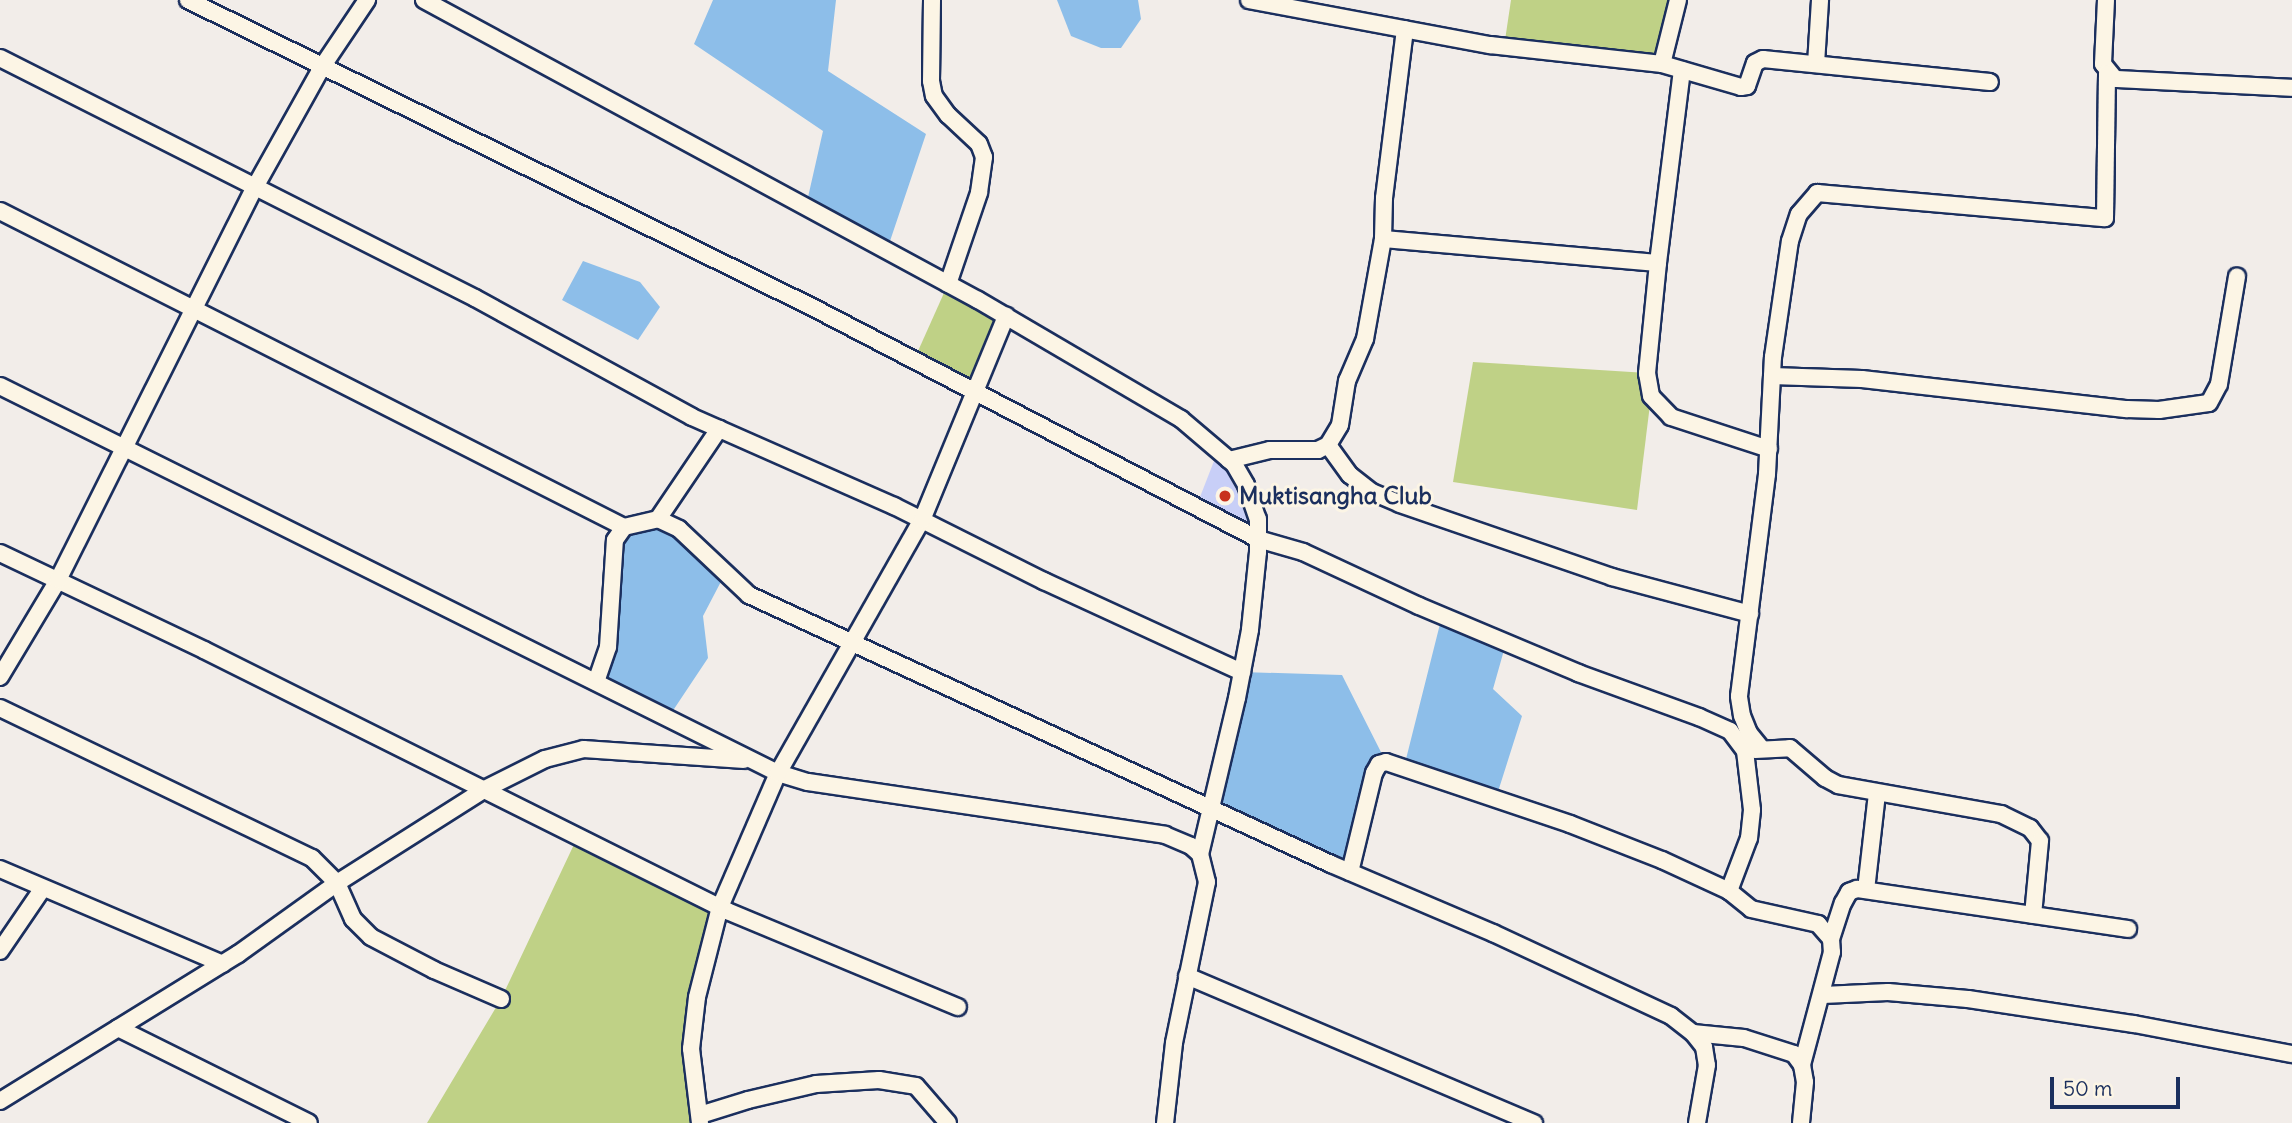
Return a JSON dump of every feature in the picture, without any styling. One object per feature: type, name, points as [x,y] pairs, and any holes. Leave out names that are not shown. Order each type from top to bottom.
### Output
[{"type":"street","points":[[188,0],[812,307],[1258,539],[1303,552],[1419,606],[1578,673],[1730,731],[1745,751],[1751,823],[1729,891]]},
{"type":"street","points":[[0,677],[58,580],[126,448],[191,309],[255,187],[322,66],[367,0]]},
{"type":"street","points":[[424,0],[1006,316],[1181,419],[1229,460],[1247,485],[1258,519],[1250,630],[1200,855],[1207,882],[1187,975],[1165,1123]]},
{"type":"street","points":[[932,0],[931,81],[934,96],[948,115],[979,144],[984,157],[979,193],[948,284]]},
{"type":"street","points":[[1249,0],[1490,45],[1662,64],[1741,88],[1747,86],[1755,63],[1763,59],[1990,82]]},
{"type":"street","points":[[1662,64],[1678,0]]},
{"type":"street","points":[[1816,64],[1820,0]]},
{"type":"street","points":[[1762,749],[1749,733],[1742,716],[1739,696],[1769,449],[1772,376],[1790,241],[1799,214],[1818,193],[2105,218],[2107,73],[2103,64],[2106,0]]},
{"type":"street","points":[[1229,460],[1250,453],[1318,450],[1328,445],[1340,425],[1347,381],[1366,339],[1382,239],[1384,198],[1405,29]]},
{"type":"street","points":[[0,58],[475,298],[719,429],[922,520],[1044,581],[1242,672]]},
{"type":"street","points":[[1682,70],[1647,373],[1651,397],[1671,417],[1769,449]]},
{"type":"street","points":[[2107,73],[2115,79],[2127,82],[2292,88]]},
{"type":"street","points":[[0,211],[624,527],[658,519],[679,529],[750,595],[1350,872],[1671,1016],[1693,1033],[1704,1047],[1707,1065],[1697,1123]]},
{"type":"street","points":[[1382,239],[1658,263]]},
{"type":"street","points":[[1772,376],[1862,379],[2127,409],[2159,410],[2209,402],[2219,384],[2237,277]]},
{"type":"street","points":[[948,1123],[916,1086],[879,1080],[816,1084],[748,1100],[700,1119],[691,1049],[697,997],[720,907],[778,773],[922,520],[1006,316]]},
{"type":"street","points":[[0,386],[778,773],[808,782],[1165,835],[1181,841],[1200,855]]},
{"type":"street","points":[[658,519],[719,429]]},
{"type":"street","points":[[1328,445],[1350,475],[1372,492],[1400,504],[1612,577],[1750,614]]},
{"type":"street","points":[[596,682],[608,647],[615,540],[624,527]]},
{"type":"street","points":[[0,553],[485,789],[720,907],[834,958],[958,1007]]},
{"type":"street","points":[[0,708],[312,858],[337,883],[354,919],[371,937],[434,970],[501,999]]},
{"type":"street","points":[[1745,751],[1790,748],[1825,778],[1838,785],[2001,814],[2031,828],[2040,841],[2033,915]]},
{"type":"street","points":[[0,1101],[223,964],[337,883],[485,789],[545,759],[584,749],[754,760]]},
{"type":"street","points":[[1350,872],[1374,773],[1379,764],[1386,762],[1570,824],[1662,860],[1729,891],[1751,908],[1818,924],[1831,939]]},
{"type":"street","points":[[1866,890],[1877,794]]},
{"type":"street","points":[[0,869],[223,964]]},
{"type":"street","points":[[0,951],[43,888]]},
{"type":"street","points":[[1801,1123],[1805,1083],[1802,1065],[1823,995],[1832,952],[1831,939],[1849,892],[1866,890],[2129,929]]},
{"type":"street","points":[[1187,975],[1534,1123]]},
{"type":"street","points":[[1823,995],[1888,992],[1968,999],[2134,1024],[2292,1054]]},
{"type":"street","points":[[118,1028],[309,1123]]},
{"type":"street","points":[[1693,1033],[1719,1033],[1779,1047],[1794,1054],[1802,1065]]},
{"type":"green space","points":[[1511,0],[1678,0],[1662,64],[1504,47]]},
{"type":"green space","points":[[948,284],[1006,316],[973,391],[914,360]]},
{"type":"green space","points":[[1473,362],[1647,373],[1651,396],[1637,510],[1453,482]]},
{"type":"green space","points":[[578,836],[720,907],[697,997],[700,1123],[427,1123],[501,999]]},
{"type":"water","points":[[713,0],[836,0],[828,71],[926,134],[887,250],[806,206],[823,131],[694,44]]},
{"type":"water","points":[[1057,0],[1138,0],[1141,19],[1121,48],[1101,48],[1071,36]]},
{"type":"water","points":[[583,261],[640,282],[660,307],[638,340],[562,300]]},
{"type":"water","points":[[658,519],[726,572],[703,616],[708,658],[668,718],[596,682],[615,540]]},
{"type":"water","points":[[1442,616],[1506,643],[1493,689],[1522,716],[1496,798],[1404,767]]},
{"type":"water","points":[[1242,672],[1342,675],[1386,762],[1379,764],[1350,872],[1211,807]]},
{"type":"building","points":[[1214,461],[1226,471],[1248,522],[1200,497]]},
{"type":"place","name":"Muktisangha Club","points":[[1225,496]]}]
